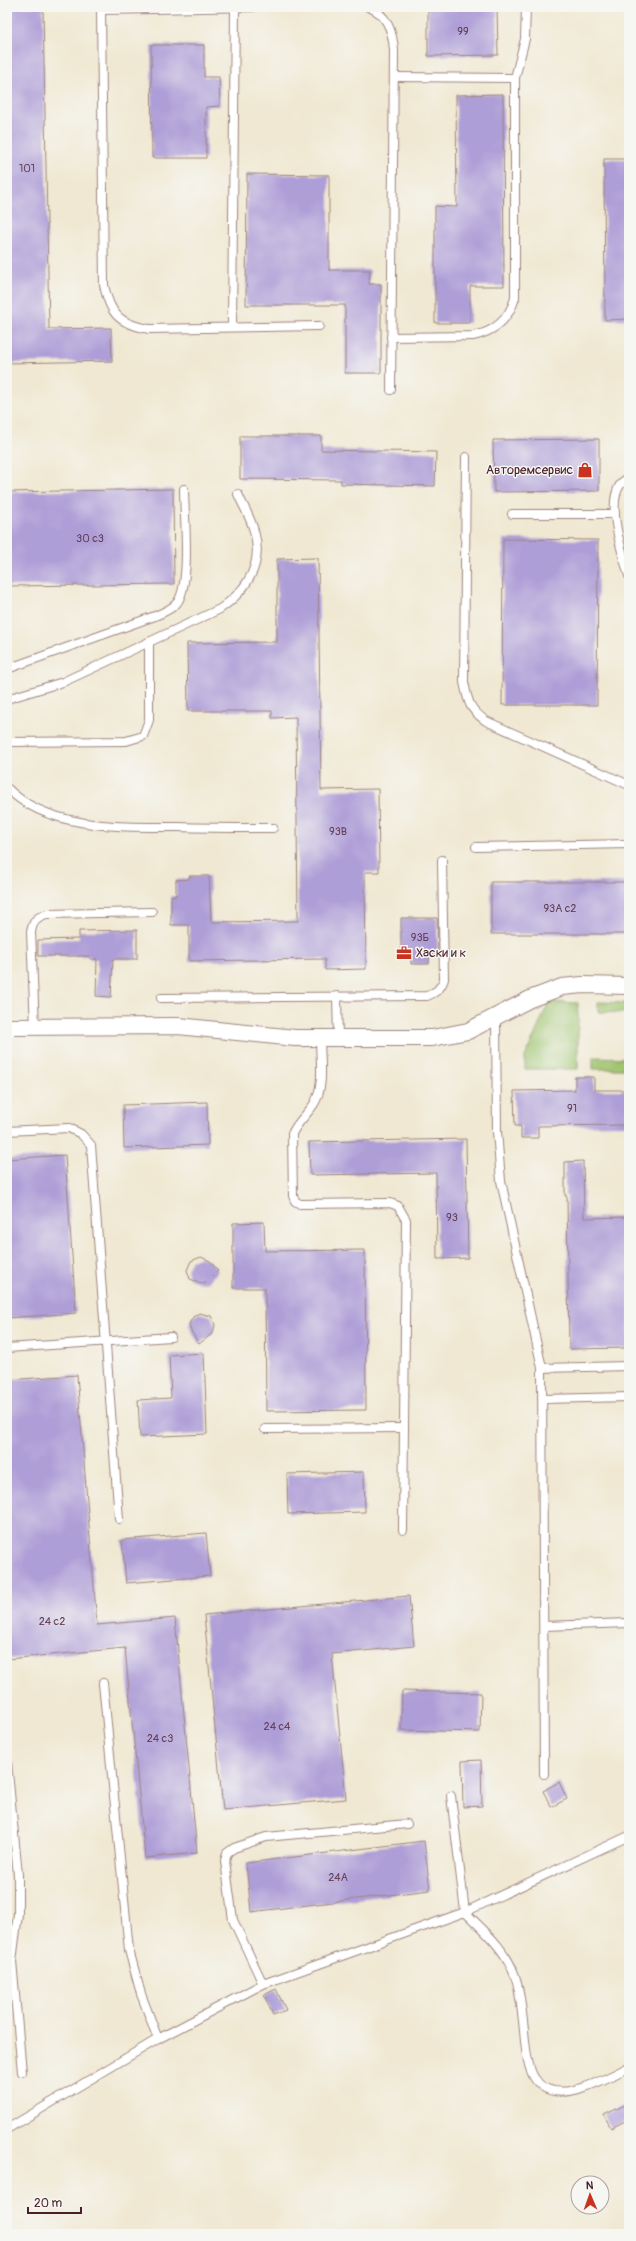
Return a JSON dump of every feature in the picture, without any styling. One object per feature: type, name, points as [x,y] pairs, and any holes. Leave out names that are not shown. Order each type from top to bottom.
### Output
[{"type":"street","points":[[7,1027],[178,1026],[274,1036],[320,1039],[432,1038],[450,1036],[468,1031],[496,1018],[530,999],[562,988],[582,985],[629,986]]},
{"type":"lane","points":[[232,327],[235,7]]},
{"type":"lane","points":[[252,7],[101,8],[104,284],[108,301],[116,316],[131,326],[149,329],[320,326]]},
{"type":"lane","points":[[368,7],[376,10],[386,21],[394,37],[391,390]]},
{"type":"lane","points":[[391,337],[473,336],[485,333],[504,320],[512,309],[515,298],[515,78],[525,39],[526,7]]},
{"type":"lane","points":[[394,77],[515,78]]},
{"type":"lane","points":[[466,457],[464,682],[467,699],[474,712],[486,721],[629,785]]},
{"type":"lane","points":[[629,478],[625,480],[617,491],[615,514],[629,576]]},
{"type":"lane","points":[[7,669],[154,616],[176,604],[181,595],[186,573],[184,489]]},
{"type":"lane","points":[[7,699],[63,682],[220,609],[242,591],[256,561],[257,547],[254,531],[238,494]]},
{"type":"lane","points":[[512,514],[615,514]]},
{"type":"lane","points":[[7,742],[126,742],[143,736],[149,720],[149,642]]},
{"type":"lane","points":[[7,788],[16,796],[38,810],[92,824],[118,827],[273,828]]},
{"type":"lane","points":[[476,847],[629,844]]},
{"type":"lane","points":[[161,998],[427,996],[436,992],[442,986],[444,979],[442,860]]},
{"type":"lane","points":[[35,1027],[31,932],[33,923],[39,916],[47,914],[152,912]]},
{"type":"lane","points":[[337,996],[338,1039]]},
{"type":"lane","points":[[496,1018],[497,1131],[501,1181],[542,1368],[544,1774]]},
{"type":"lane","points":[[320,1039],[319,1094],[314,1105],[295,1126],[292,1134],[293,1196],[295,1201],[300,1204],[390,1203],[398,1206],[404,1214],[406,1220],[403,1530]]},
{"type":"lane","points":[[7,1131],[69,1128],[81,1134],[91,1145],[120,1519]]},
{"type":"lane","points":[[7,1348],[171,1337]]},
{"type":"lane","points":[[542,1368],[629,1366]]},
{"type":"lane","points":[[543,1399],[629,1397]]},
{"type":"lane","points":[[266,1429],[404,1428]]},
{"type":"lane","points":[[544,1626],[629,1624]]},
{"type":"lane","points":[[103,1683],[129,1950],[141,1994],[158,2039]]},
{"type":"lane","points":[[7,1762],[18,1875],[18,1914],[9,1961],[22,2072]]},
{"type":"lane","points":[[451,1796],[465,1912],[495,1942],[510,1963],[520,1990],[528,2062],[536,2082],[548,2090],[572,2091],[597,2083],[629,2067]]},
{"type":"lane","points":[[263,1984],[233,1920],[225,1861],[227,1853],[234,1848],[272,1836],[407,1824]]},
{"type":"lane","points":[[7,2129],[158,2039],[263,1984],[465,1912],[629,1836]]},
{"type":"green space","points":[[549,1002],[578,1003],[578,1069],[525,1069],[525,1057]]},
{"type":"green space","points":[[598,1002],[629,1003],[629,1013],[598,1012]]},
{"type":"green space","points":[[593,1057],[629,1058],[629,1069],[593,1069]]},
{"type":"building","points":[[7,7],[43,7],[49,329],[111,328],[112,361],[7,363]]},
{"type":"building","points":[[428,7],[497,7],[498,55],[428,56]]},
{"type":"building","points":[[151,45],[204,45],[204,77],[219,77],[220,106],[206,107],[206,158],[152,158]]},
{"type":"building","points":[[503,94],[504,286],[470,286],[470,323],[435,323],[435,206],[457,207],[456,95]]},
{"type":"building","points":[[604,159],[629,159],[629,319],[605,320]]},
{"type":"building","points":[[247,174],[329,175],[329,270],[370,270],[369,284],[381,284],[381,373],[345,373],[345,305],[246,305]]},
{"type":"building","points":[[240,436],[321,436],[321,450],[436,452],[435,486],[341,484],[341,480],[240,479]]},
{"type":"building","points":[[599,439],[599,491],[494,492],[493,440]]},
{"type":"building","points":[[173,489],[174,584],[7,586],[7,492]]},
{"type":"building","points":[[503,539],[598,540],[597,705],[502,705]]},
{"type":"building","points":[[318,558],[321,790],[378,789],[379,872],[365,872],[366,969],[325,970],[325,959],[189,961],[189,925],[171,925],[171,896],[176,896],[176,880],[189,879],[189,876],[209,876],[211,922],[298,921],[296,717],[272,718],[272,711],[188,711],[187,643],[277,642],[277,559]]},
{"type":"building","points":[[491,882],[629,882],[629,934],[491,934]]},
{"type":"building","points":[[401,918],[437,918],[438,955],[429,955],[429,964],[411,964],[411,955],[401,955]]},
{"type":"building","points":[[137,930],[137,959],[113,959],[111,997],[96,996],[97,959],[90,959],[90,956],[38,956],[38,940],[79,939],[79,931]]},
{"type":"building","points":[[575,1077],[594,1077],[594,1090],[629,1090],[629,1125],[538,1126],[538,1138],[521,1138],[521,1126],[515,1126],[514,1091],[575,1090]]},
{"type":"building","points":[[207,1102],[208,1145],[124,1148],[123,1105]]},
{"type":"building","points":[[466,1139],[468,1258],[437,1259],[436,1173],[310,1175],[309,1142]]},
{"type":"building","points":[[65,1155],[76,1313],[7,1318],[7,1159]]},
{"type":"building","points":[[583,1161],[584,1218],[629,1217],[629,1348],[569,1349],[567,1196],[565,1196],[565,1162]]},
{"type":"building","points":[[264,1222],[265,1251],[365,1250],[366,1410],[266,1411],[265,1288],[233,1288],[233,1223]]},
{"type":"building","points":[[201,1257],[210,1261],[218,1271],[207,1282],[201,1283],[190,1279],[187,1270],[191,1261]]},
{"type":"building","points":[[199,1313],[211,1316],[215,1325],[213,1333],[199,1344],[191,1331],[189,1324],[193,1317]]},
{"type":"building","points":[[204,1353],[207,1434],[140,1437],[138,1400],[171,1398],[169,1355]]},
{"type":"building","points":[[77,1375],[97,1625],[175,1618],[197,1853],[145,1858],[125,1648],[7,1659],[7,1380]]},
{"type":"building","points":[[364,1472],[365,1512],[288,1514],[287,1474]]},
{"type":"building","points":[[206,1533],[210,1576],[126,1583],[122,1540]]},
{"type":"building","points":[[409,1596],[414,1646],[332,1654],[346,1799],[223,1810],[204,1615]]},
{"type":"building","points":[[402,1691],[481,1693],[480,1732],[401,1730]]},
{"type":"building","points":[[481,1760],[482,1806],[463,1807],[462,1761]]},
{"type":"building","points":[[559,1782],[567,1799],[551,1807],[543,1791]]},
{"type":"building","points":[[424,1841],[430,1890],[251,1912],[246,1863]]},
{"type":"building","points":[[276,1989],[286,2010],[273,2015],[264,1995]]},
{"type":"building","points":[[629,2103],[629,2119],[611,2128],[604,2115]]},
{"type":"place","name":"Авторемсервис","points":[[585,470]]},
{"type":"place","name":"Хаски и к","points":[[404,953]]}]
